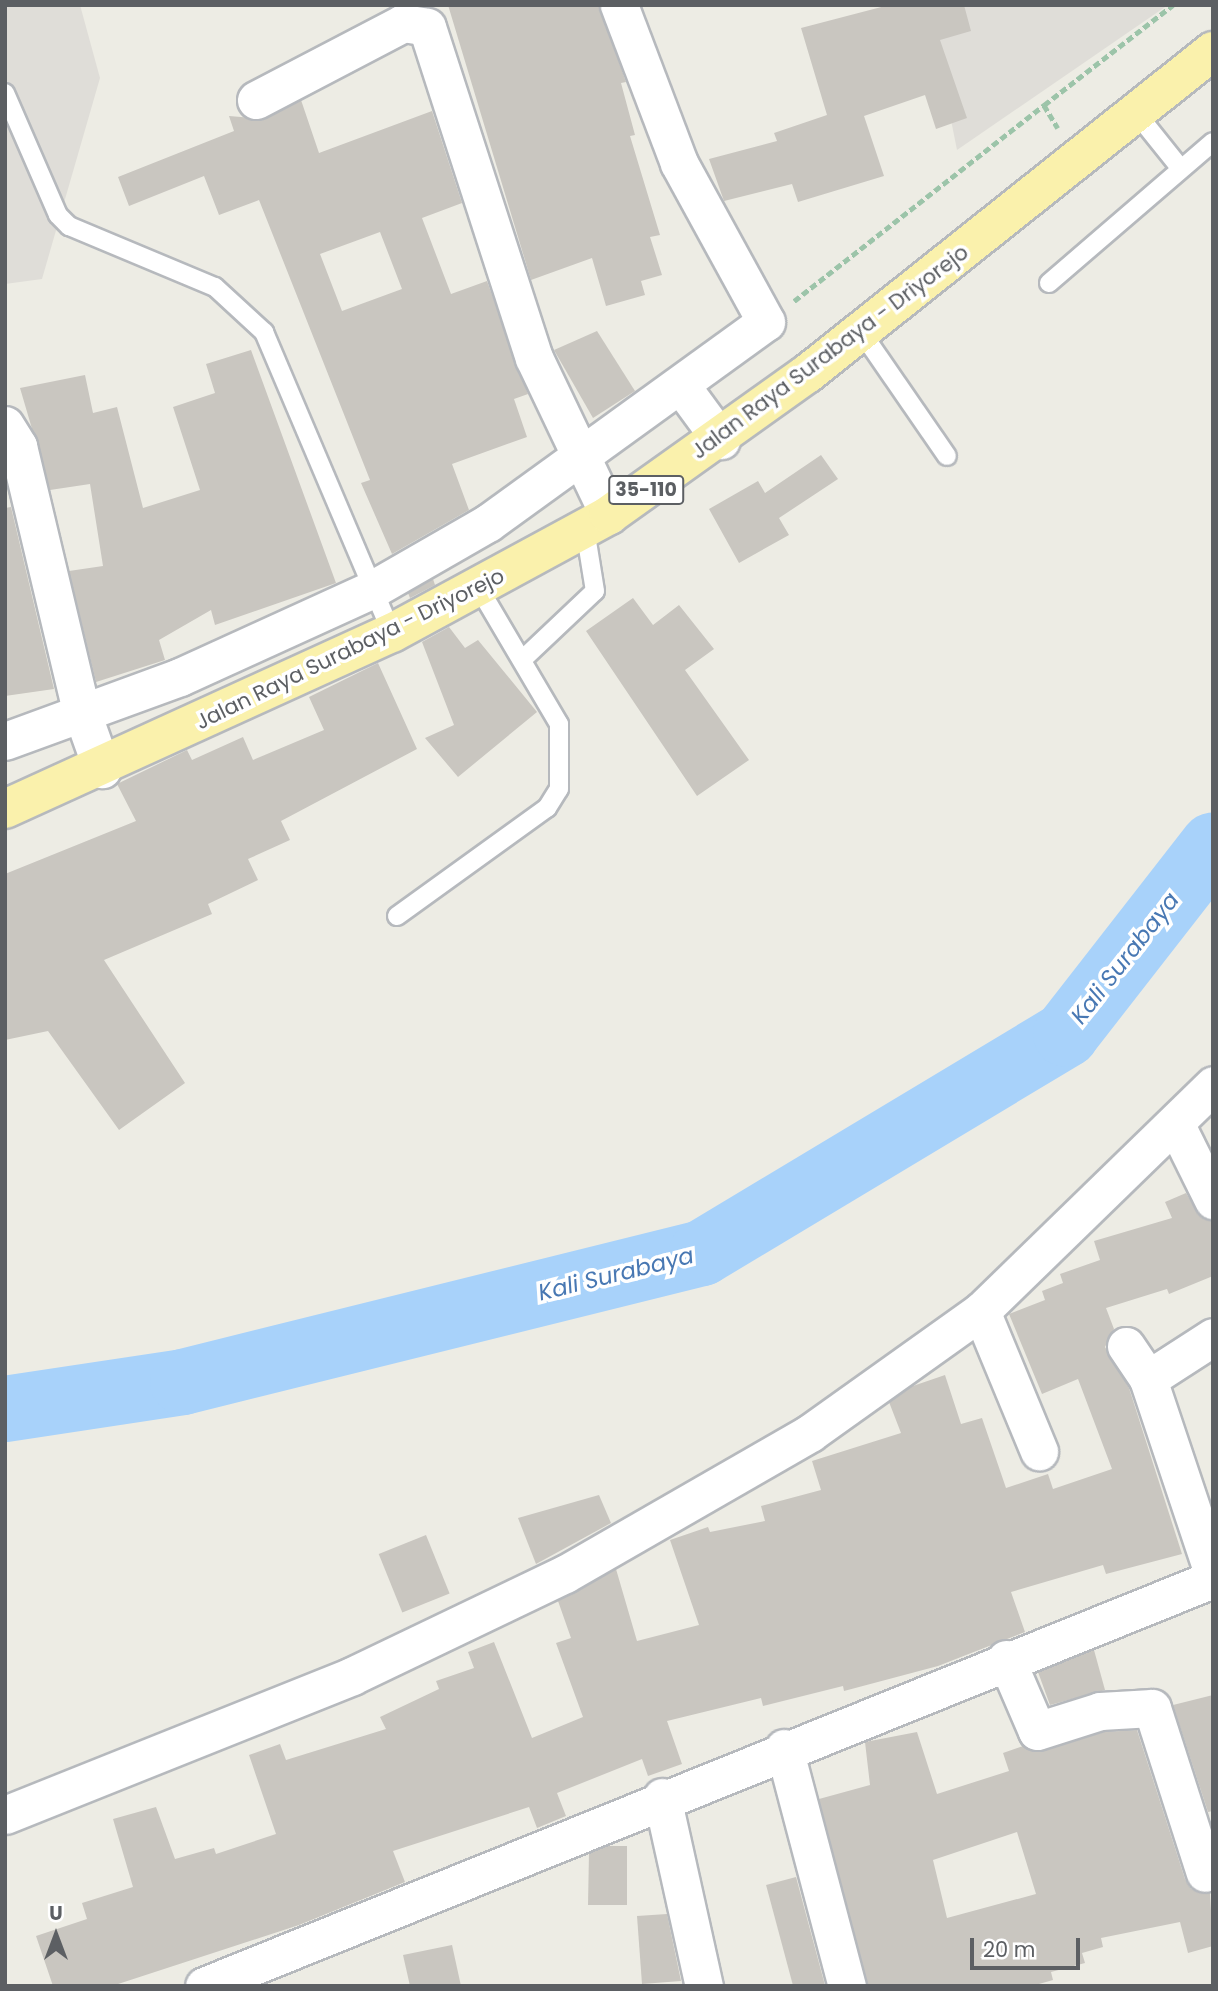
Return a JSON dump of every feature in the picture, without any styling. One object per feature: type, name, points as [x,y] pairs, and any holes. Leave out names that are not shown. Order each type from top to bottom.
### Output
[{"type":"main road","name":"Jalan Raya Surabaya - Driyorejo","points":[[5,809],[102,769],[392,634],[597,522],[721,439],[1082,159],[1213,51]]},
{"type":"street","points":[[619,5],[679,163],[766,322]]},
{"type":"street","points":[[256,100],[403,23],[427,27],[534,358],[578,460],[597,522]]},
{"type":"street","name":"Jalan Raya Surabaya - Driyorejo","points":[[5,741],[80,710],[180,677],[373,589],[488,523],[682,387],[766,322]]},
{"type":"street","points":[[682,387],[721,439]]},
{"type":"street","points":[[5,425],[18,446],[80,710],[102,769]]},
{"type":"street","points":[[5,1815],[352,1676],[565,1574],[810,1433],[981,1311],[1176,1125],[1213,1085]]},
{"type":"street","points":[[1176,1125],[1213,1200]]},
{"type":"street","points":[[981,1311],[1039,1451]]},
{"type":"street","points":[[1148,1379],[1213,1337]]},
{"type":"street","points":[[1126,1346],[1148,1379],[1213,1573]]},
{"type":"street","points":[[204,1986],[406,1909],[662,1797],[1213,1579]]},
{"type":"street","points":[[1006,1659],[1037,1731],[1100,1711],[1152,1708],[1205,1873]]},
{"type":"street","points":[[784,1748],[847,1986]]},
{"type":"street","points":[[662,1797],[704,1986]]},
{"type":"lane","points":[[5,93],[58,215],[69,226],[215,287],[264,332],[392,634]]},
{"type":"lane","points":[[1137,114],[1181,169]]},
{"type":"lane","points":[[1049,283],[1213,142]]},
{"type":"lane","points":[[860,330],[947,456]]},
{"type":"lane","points":[[522,660],[595,591],[597,522]]},
{"type":"lane","points":[[397,916],[547,808],[559,789],[564,749],[559,724],[479,588]]},
{"type":"path","points":[[766,322],[1173,5]]},
{"type":"path","points":[[1044,105],[1082,159]]},
{"type":"shaded area","points":[[5,5],[80,5],[100,78],[42,279],[5,284]]},
{"type":"shaded area","points":[[928,5],[1168,5],[957,150]]},
{"type":"building","points":[[448,5],[599,5],[626,82],[621,83],[635,135],[630,136],[660,235],[650,237],[662,275],[641,281],[645,295],[606,306],[592,258],[531,280]]},
{"type":"building","points":[[889,5],[964,5],[971,31],[940,40],[967,118],[936,129],[925,95],[864,116],[884,176],[798,202],[792,184],[724,201],[709,159],[777,141],[774,133],[827,115],[801,28]]},
{"type":"building","points":[[301,100],[319,153],[432,111],[462,203],[422,218],[451,294],[487,281],[528,394],[514,399],[527,437],[452,464],[469,510],[392,554],[361,483],[370,480],[259,200],[219,215],[204,176],[129,206],[118,177],[234,131],[229,116],[265,119]],"holes":[[[380,232],[402,289],[342,311],[320,254]]]},
{"type":"building","points":[[597,331],[635,391],[593,418],[554,350]]},
{"type":"building","points":[[251,350],[336,583],[215,625],[211,610],[159,640],[165,660],[96,682],[69,571],[103,566],[90,484],[50,490],[20,388],[85,375],[93,413],[117,407],[143,508],[200,490],[173,407],[215,393],[206,364]]},
{"type":"building","points":[[821,455],[838,479],[779,518],[789,535],[739,563],[709,509],[758,481],[765,493]]},
{"type":"building","points":[[11,507],[54,689],[5,696],[5,508]]},
{"type":"building","points":[[433,579],[435,585],[410,598],[408,593]]},
{"type":"building","points":[[633,598],[653,625],[679,605],[714,649],[685,670],[749,760],[697,796],[586,631]]},
{"type":"building","points":[[449,627],[465,648],[478,640],[537,712],[458,777],[425,738],[454,725],[422,642]]},
{"type":"building","points":[[378,663],[417,749],[281,821],[290,840],[248,859],[258,880],[208,904],[212,914],[104,960],[185,1083],[119,1130],[48,1031],[5,1040],[5,874],[136,821],[117,784],[187,750],[192,760],[243,737],[253,760],[324,730],[309,697]]},
{"type":"building","points":[[1186,1193],[1201,1217],[1213,1221],[1213,1276],[1169,1294],[1167,1289],[1106,1308],[1114,1329],[1105,1347],[1129,1388],[1182,1554],[1106,1574],[1103,1565],[1011,1592],[1025,1632],[938,1666],[844,1691],[843,1686],[763,1706],[761,1698],[667,1721],[682,1764],[648,1776],[642,1759],[557,1793],[566,1816],[537,1828],[529,1807],[393,1851],[405,1882],[299,1925],[112,1986],[53,1986],[36,1936],[87,1919],[82,1903],[133,1887],[113,1819],[156,1807],[175,1859],[214,1848],[216,1854],[276,1834],[249,1755],[280,1744],[286,1760],[386,1729],[380,1717],[439,1689],[436,1681],[474,1668],[468,1652],[494,1642],[532,1738],[583,1717],[556,1643],[571,1638],[558,1601],[616,1569],[637,1641],[699,1625],[670,1540],[708,1527],[710,1532],[765,1521],[761,1506],[821,1490],[812,1461],[901,1433],[889,1402],[910,1387],[945,1375],[961,1424],[982,1418],[1006,1488],[1048,1474],[1053,1489],[1112,1469],[1078,1379],[1042,1394],[1009,1314],[1045,1300],[1042,1291],[1063,1283],[1060,1274],[1100,1260],[1094,1241],[1172,1218],[1165,1202]]},
{"type":"building","points":[[599,1495],[611,1523],[536,1564],[518,1518]]},
{"type":"building","points":[[426,1535],[450,1593],[402,1613],[379,1554]]},
{"type":"building","points":[[1094,1650],[1105,1690],[1050,1705],[1038,1672]]},
{"type":"building","points":[[1213,1695],[1213,1811],[1208,1812],[1173,1705]]},
{"type":"building","points":[[1137,1730],[1185,1879],[1191,1889],[1210,1893],[1213,1946],[1188,1953],[1180,1922],[1101,1938],[1103,1947],[1082,1953],[1085,1963],[1051,1972],[1053,1980],[1032,1986],[867,1986],[819,1799],[870,1785],[865,1742],[917,1732],[937,1794],[1009,1771],[1003,1753],[1023,1746],[1043,1751],[1104,1732]],"holes":[[[1017,1832],[1036,1894],[947,1918],[933,1860]]]},
{"type":"building","points":[[606,1846],[627,1846],[627,1905],[588,1905],[589,1853]]},
{"type":"building","points":[[796,1877],[825,1986],[793,1986],[766,1885]]},
{"type":"building","points":[[667,1914],[681,1981],[642,1984],[637,1916]]},
{"type":"building","points":[[452,1945],[461,1986],[410,1986],[403,1955]]},
{"type":"waterway","name":"Kali Surabaya","points":[[5,1409],[183,1382],[702,1253],[1066,1034],[1213,845]]}]
